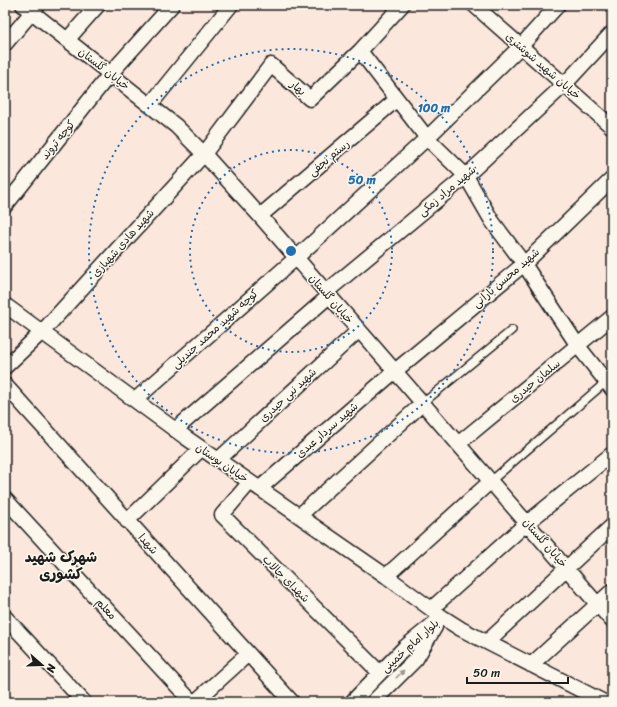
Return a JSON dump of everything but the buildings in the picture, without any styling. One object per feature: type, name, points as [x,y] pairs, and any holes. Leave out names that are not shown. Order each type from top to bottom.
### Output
[{"type":"street","points":[[67,40],[98,5]]},
{"type":"street","name":"کوچه تروند","points":[[5,206],[110,74],[172,5]]},
{"type":"street","points":[[150,105],[231,5]]},
{"type":"street","name":"بهار","points":[[204,154],[271,65],[310,99],[360,51],[402,5]]},
{"type":"street","name":"خیابان شهید شوشتری","points":[[474,5],[612,127]]},
{"type":"street","name":"کوچه شهید محمد جندیلی","points":[[135,400],[296,258],[426,138],[521,46],[558,5]]},
{"type":"street","points":[[5,44],[31,7]]},
{"type":"street","name":"خیابان گلستان","points":[[31,7],[67,40],[176,126],[204,154],[260,216],[612,621]]},
{"type":"street","name":"شهید مراد زمکی","points":[[175,430],[327,294],[466,176],[564,85],[612,32]]},
{"type":"street","points":[[360,51],[426,138],[466,176],[492,221],[524,264],[578,346],[609,385]]},
{"type":"street","name":"رستم نجفی","points":[[260,216],[397,99]]},
{"type":"street","name":"شهید هادی شهبازی","points":[[5,367],[42,332],[204,154]]},
{"type":"street","name":"شهید محسن بارانی","points":[[394,371],[524,264],[612,179]]},
{"type":"street","name":"خیابان بوستان","points":[[5,305],[201,449],[386,576],[436,613],[461,629],[604,702]]},
{"type":"street","name":"سلمان حیدری","points":[[458,444],[612,317]]},
{"type":"street","name":"شهید نبی حیدری","points":[[218,460],[359,330]]},
{"type":"street","name":"شهید سردار عبدی","points":[[255,485],[394,371]]},
{"type":"street","name":"شهدا","points":[[5,385],[292,702]]},
{"type":"street","points":[[299,516],[423,403]]},
{"type":"street","points":[[128,521],[201,449]]},
{"type":"street","points":[[436,613],[527,523],[612,454]]},
{"type":"street","points":[[386,576],[491,481]]},
{"type":"street","name":"شهدای چالاب","points":[[255,485],[222,515],[380,673]]},
{"type":"street","name":"معلم","points":[[5,499],[192,702]]},
{"type":"street","points":[[487,642],[612,526]]},
{"type":"street","points":[[531,666],[612,591]]},
{"type":"street","name":"بلوار امام خمینی","points":[[352,702],[436,613]]},
{"type":"street","name":"بلوار امام خمینی","points":[[374,702],[416,659],[436,613]]},
{"type":"street","points":[[5,617],[84,702]]},
{"type":"street","points":[[195,702],[248,654]]},
{"type":"lane","points":[[423,403],[512,330]]},
{"type":"lane","points":[[491,481],[609,385]]},
{"type":"district","name":"شهرک شهید کشوری","points":[[61,566]]}]
